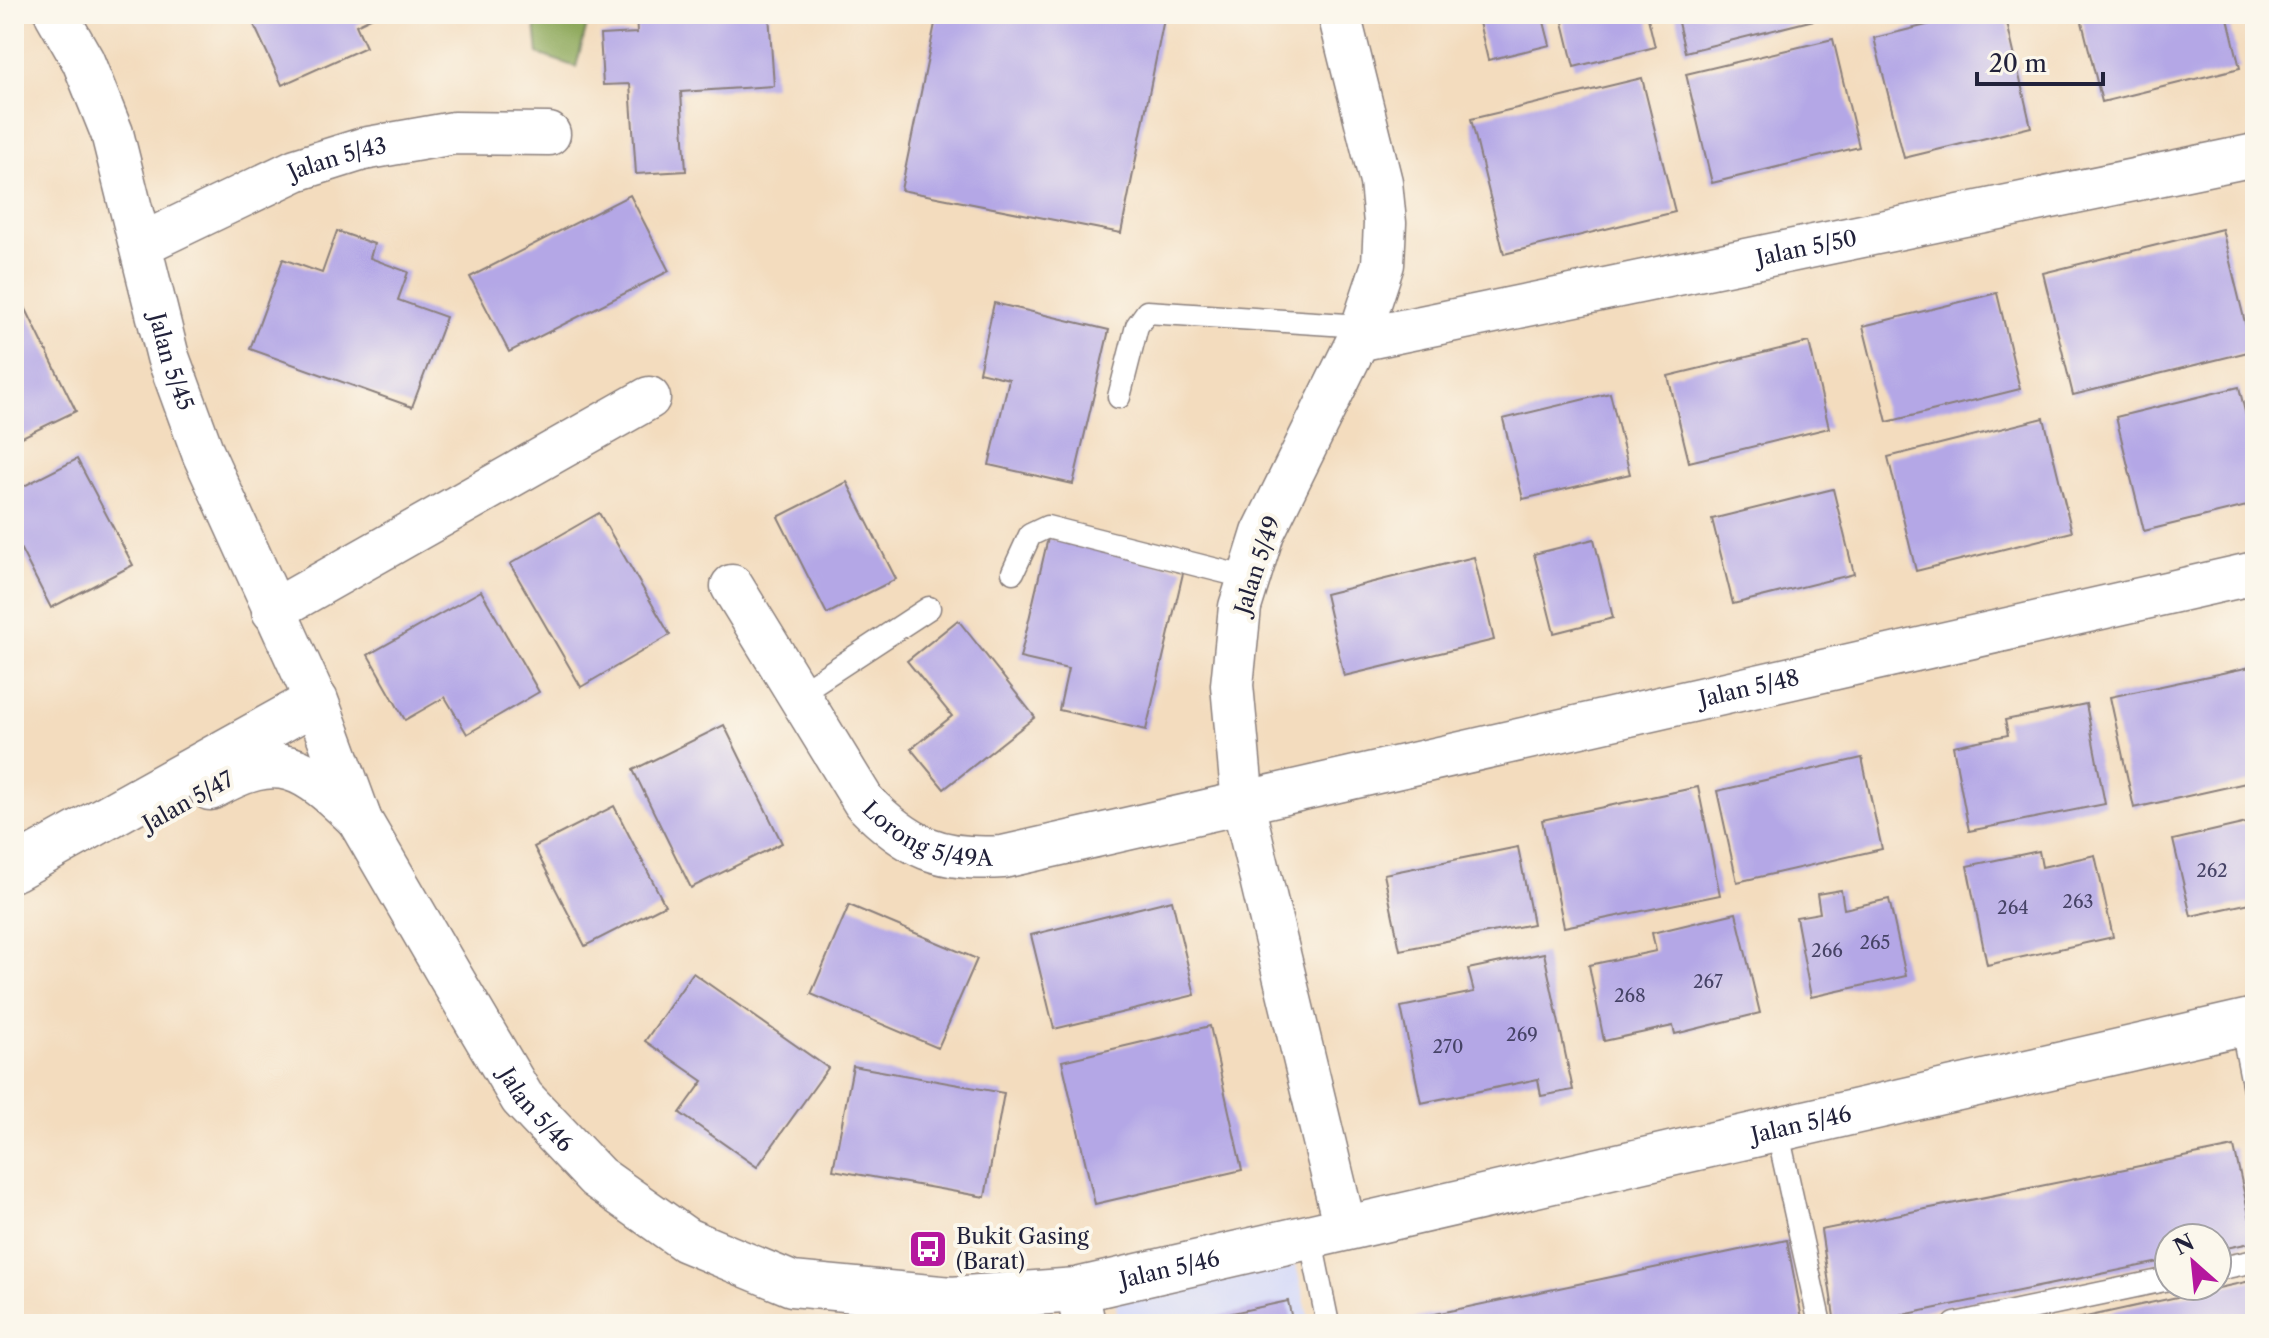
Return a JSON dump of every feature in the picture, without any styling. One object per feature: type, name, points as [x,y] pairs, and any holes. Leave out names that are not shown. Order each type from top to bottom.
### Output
[{"type":"street","name":"Jalan 5/45","points":[[56,14],[83,61],[112,133],[168,357],[203,453],[316,701]]},
{"type":"street","name":"Jalan 5/49","points":[[1328,1232],[1243,804],[1232,685],[1240,607],[1263,533],[1360,333],[1383,264],[1385,223],[1381,182],[1339,14]]},
{"type":"street","name":"Jalan 5/43","points":[[142,244],[296,170],[363,149],[454,133],[549,134]]},
{"type":"street","name":"Jalan 5/50","points":[[1360,333],[2255,155]]},
{"type":"street","points":[[273,611],[649,398]]},
{"type":"street","name":"Jalan 5/48","points":[[1243,804],[2255,573]]},
{"type":"street","name":"Lorong 5/49A","points":[[732,586],[864,802],[892,831],[923,847],[963,860],[1003,857],[1243,804]]},
{"type":"street","name":"Jalan 5/46","points":[[316,701],[360,821],[522,1098],[597,1177],[686,1240],[792,1284],[873,1295],[1080,1307],[1328,1232],[2248,1022]]},
{"type":"street","name":"Jalan 5/47","points":[[14,869],[316,701]]},
{"type":"street","name":"Jalan 5/47","points":[[14,899],[254,766],[296,770],[320,784],[360,821]]},
{"type":"lane","points":[[1119,397],[1137,326],[1147,312],[1360,333]]},
{"type":"lane","points":[[1013,572],[1030,535],[1047,527],[1249,578]]},
{"type":"lane","points":[[798,694],[929,608]]},
{"type":"lane","points":[[2248,1022],[2255,1094]]},
{"type":"lane","points":[[1777,1129],[1820,1324]]},
{"type":"lane","points":[[1328,1232],[1328,1324]]},
{"type":"lane","points":[[2233,1266],[2255,1261]]},
{"type":"lane","points":[[1955,1324],[2153,1282]]},
{"type":"shaded area","points":[[1296,1265],[1310,1324],[1119,1324],[1115,1300]]},
{"type":"green space","points":[[534,14],[590,14],[576,67],[538,54]]},
{"type":"building","points":[[249,14],[379,14],[356,25],[366,47],[282,85]]},
{"type":"building","points":[[636,14],[769,14],[774,86],[681,92],[686,171],[636,174],[630,84],[603,85],[600,35],[637,33]]},
{"type":"building","points":[[937,14],[1165,14],[1121,233],[901,190]]},
{"type":"building","points":[[1477,14],[1542,14],[1550,45],[1488,60]]},
{"type":"building","points":[[1561,14],[1647,14],[1655,47],[1574,67]]},
{"type":"building","points":[[1676,14],[1825,14],[1826,17],[1685,52]]},
{"type":"building","points":[[1971,14],[2005,14],[2031,127],[1904,158],[1874,38]]},
{"type":"building","points":[[2080,14],[2227,14],[2240,68],[2102,102]]},
{"type":"building","points":[[1833,39],[1859,147],[1712,183],[1686,74]]},
{"type":"building","points":[[1642,78],[1675,212],[1504,254],[1471,119]]},
{"type":"building","points":[[630,195],[669,271],[509,352],[470,277]]},
{"type":"building","points":[[2222,229],[2252,351],[2073,395],[2043,273]]},
{"type":"building","points":[[337,231],[374,244],[370,258],[408,272],[398,300],[446,317],[412,407],[250,349],[283,259],[322,273]]},
{"type":"building","points":[[1997,293],[2020,389],[1887,422],[1863,326]]},
{"type":"building","points":[[22,301],[76,411],[14,441],[14,305]]},
{"type":"building","points":[[994,303],[1109,330],[1073,484],[989,465],[1009,379],[979,372]]},
{"type":"building","points":[[1809,342],[1829,428],[1689,462],[1668,376]]},
{"type":"building","points":[[2239,387],[2255,453],[2255,504],[2144,531],[2116,417]]},
{"type":"building","points":[[1610,393],[1630,474],[1523,499],[1503,419]]},
{"type":"building","points":[[2044,418],[2072,532],[1916,571],[1888,457]]},
{"type":"building","points":[[77,459],[133,565],[51,608],[14,536],[14,491]]},
{"type":"building","points":[[847,482],[896,579],[827,614],[778,517]]},
{"type":"building","points":[[1833,489],[1854,574],[1733,604],[1712,519]]},
{"type":"building","points":[[599,513],[670,635],[581,687],[510,564]]},
{"type":"building","points":[[1048,538],[1184,569],[1146,730],[1059,710],[1068,669],[1020,658]]},
{"type":"building","points":[[1594,539],[1613,618],[1554,633],[1534,554]]},
{"type":"building","points":[[1474,557],[1494,640],[1344,676],[1325,594]]},
{"type":"building","points":[[481,591],[539,692],[467,734],[445,697],[405,720],[368,655]]},
{"type":"building","points":[[958,620],[1035,717],[944,789],[911,749],[952,716],[907,661]]},
{"type":"building","points":[[2255,666],[2255,781],[2134,808],[2110,697]]},
{"type":"building","points":[[2086,704],[2105,804],[1969,831],[1953,746],[2008,735],[2005,720]]},
{"type":"building","points":[[724,725],[782,843],[691,888],[633,770]]},
{"type":"building","points":[[1862,758],[1882,849],[1737,882],[1717,791]]},
{"type":"building","points":[[1698,787],[1720,895],[1564,927],[1542,820]]},
{"type":"building","points":[[614,806],[665,905],[585,946],[534,847]]},
{"type":"building","points":[[2255,821],[2255,902],[2191,916],[2173,840]]},
{"type":"building","points":[[1518,847],[1533,924],[1400,950],[1384,874]]},
{"type":"building","points":[[2039,851],[2042,867],[2095,855],[2113,937],[1987,965],[1967,866]]},
{"type":"building","points":[[1841,890],[1844,909],[1889,899],[1906,976],[1811,997],[1796,917],[1820,913],[1817,894]]},
{"type":"building","points":[[1172,900],[1195,995],[1054,1029],[1031,935]]},
{"type":"building","points":[[849,905],[977,959],[938,1048],[811,994]]},
{"type":"building","points":[[1736,913],[1760,1013],[1675,1034],[1673,1026],[1604,1041],[1589,965],[1656,951],[1652,933]]},
{"type":"building","points":[[1544,953],[1573,1090],[1541,1096],[1538,1079],[1421,1103],[1401,1007],[1474,992],[1468,969]]},
{"type":"building","points":[[693,973],[828,1068],[757,1167],[680,1113],[703,1081],[645,1041]]},
{"type":"building","points":[[1210,1026],[1242,1170],[1095,1204],[1062,1061]]},
{"type":"building","points":[[853,1066],[1004,1093],[985,1197],[833,1170]]},
{"type":"building","points":[[2234,1147],[2255,1242],[2233,1247],[2233,1222],[2153,1222],[2153,1263],[1859,1324],[1835,1324],[1821,1230]]},
{"type":"building","points":[[1787,1240],[1803,1324],[1392,1324],[1392,1323]]},
{"type":"building","points":[[2255,1280],[2255,1324],[2058,1324],[2154,1302],[2233,1302],[2233,1285]]},
{"type":"building","points":[[1288,1301],[1293,1324],[1186,1323]]},
{"type":"place","name":"Bukit Gasing (Barat)","points":[[928,1249]]}]
